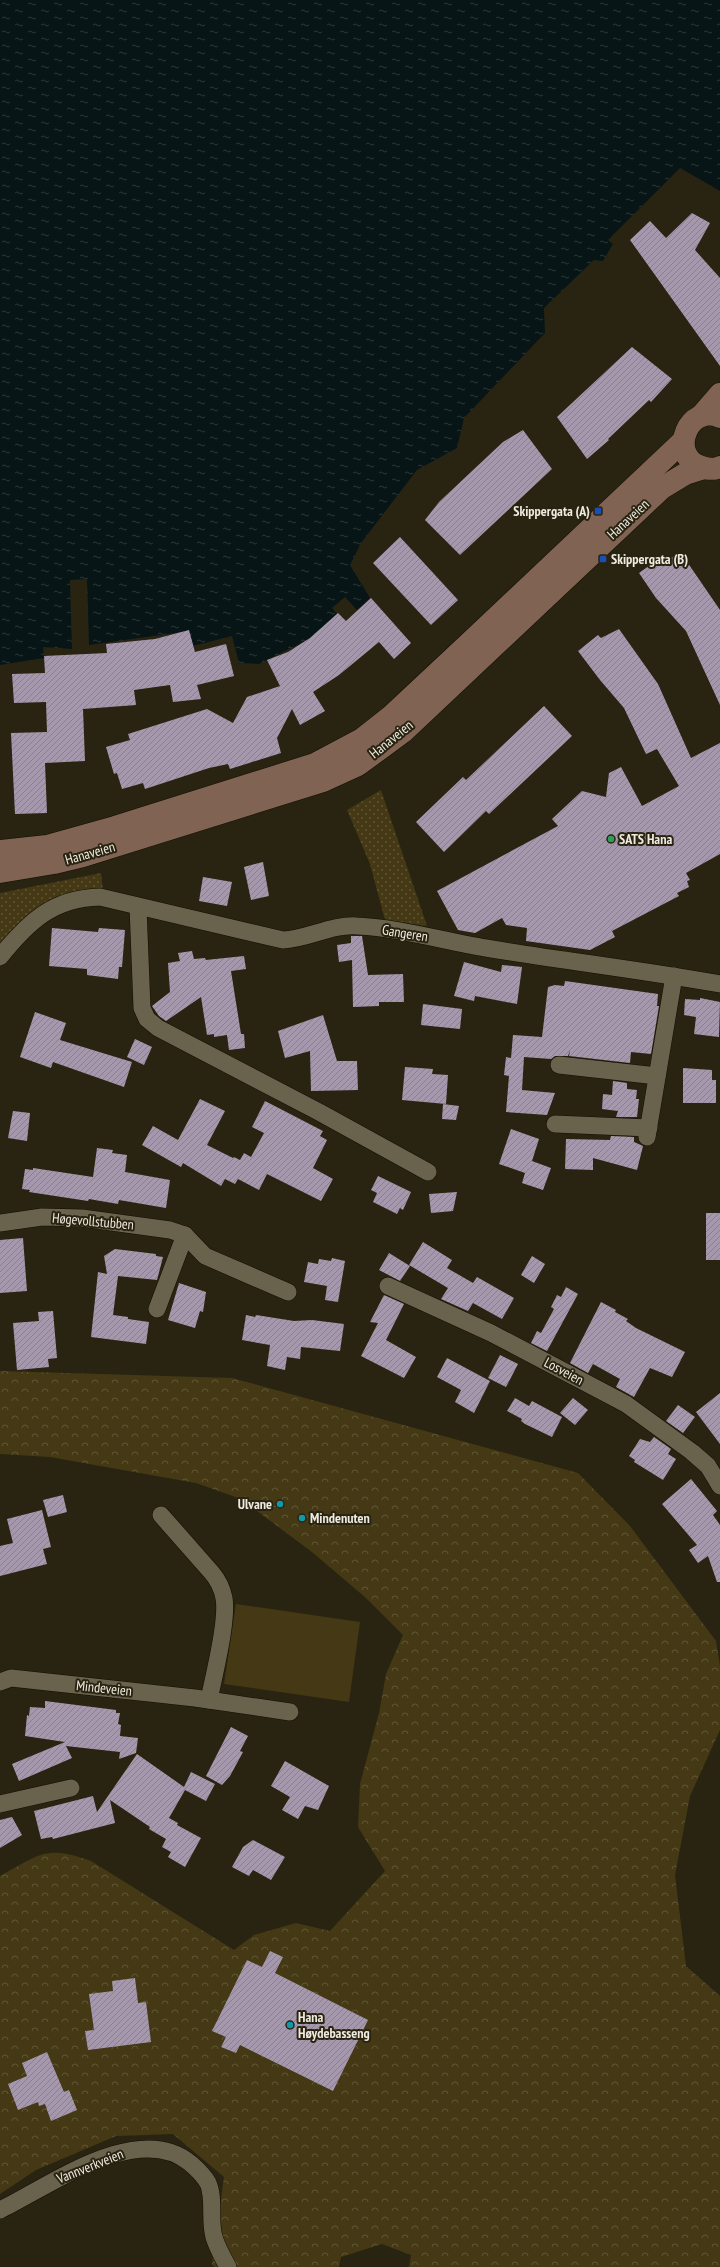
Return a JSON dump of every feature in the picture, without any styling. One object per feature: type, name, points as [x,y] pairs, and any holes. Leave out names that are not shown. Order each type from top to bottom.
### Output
[{"type":"main road","points":[[715,468],[695,465],[688,458],[683,441],[686,428],[711,417],[720,394]]},
{"type":"main road","name":"Hanaveien","points":[[0,851],[47,846],[115,827],[316,764],[362,739],[390,717],[683,441]]},
{"type":"main road","name":"Hanaveien","points":[[0,872],[54,864],[84,856],[303,788],[358,764],[402,732],[662,488],[685,474],[715,468]]},
{"type":"street","name":"Gangeren","points":[[0,957],[29,924],[54,907],[89,897],[100,897],[283,940],[296,939],[342,927],[356,926],[408,932],[486,948],[720,984]]},
{"type":"street","points":[[138,907],[142,1008],[148,1020],[158,1028],[319,1112],[428,1172]]},
{"type":"street","points":[[555,1124],[648,1132],[674,976]]},
{"type":"street","points":[[559,1065],[657,1076]]},
{"type":"street","name":"Høgevollstubben","points":[[0,1223],[42,1217],[82,1218],[129,1223],[170,1230],[185,1235],[205,1256],[288,1292]]},
{"type":"street","points":[[157,1309],[185,1235]]},
{"type":"street","name":"Losveien","points":[[388,1286],[492,1333],[626,1404],[692,1452],[708,1466],[720,1486]]},
{"type":"street","points":[[161,1515],[212,1572],[218,1580],[224,1597],[224,1615],[209,1700]]},
{"type":"street","name":"Mindeveien","points":[[0,1682],[11,1678],[209,1700],[290,1712]]},
{"type":"street","points":[[0,1804],[71,1788]]},
{"type":"street","name":"Vannverkveien","points":[[0,2210],[60,2177],[114,2154],[131,2150],[170,2152],[183,2157],[203,2174],[209,2185],[214,2236],[228,2267]]},
{"type":"green space","points":[[381,790],[427,926],[385,920],[370,864],[347,810]]},
{"type":"green space","points":[[101,873],[103,891],[0,946],[0,893]]},
{"type":"green space","points":[[0,1371],[232,1378],[578,1473],[630,1526],[716,1641],[720,1666],[720,1730],[690,1796],[675,1875],[686,1966],[720,1996],[720,2267],[409,2267],[411,2255],[382,2244],[341,2257],[339,2267],[214,2267],[212,2264],[224,2177],[173,2134],[116,2136],[36,2170],[0,2194],[0,1876],[35,1857],[44,1854],[53,1853],[76,1856],[91,1861],[234,1950],[254,1935],[296,1923],[330,1931],[385,1871],[358,1827],[360,1784],[379,1713],[386,1674],[403,1635],[366,1598],[312,1552],[241,1499],[196,1483],[50,1457],[0,1454]]},
{"type":"green space","points":[[236,1604],[360,1622],[349,1702],[224,1684]]},
{"type":"water","points":[[0,0],[720,0],[720,191],[680,168],[608,240],[613,244],[603,261],[594,260],[544,308],[545,333],[464,418],[457,448],[417,470],[361,543],[350,565],[370,598],[357,610],[345,597],[332,608],[338,615],[307,640],[259,664],[239,663],[232,636],[193,646],[189,631],[89,645],[87,579],[70,580],[72,649],[43,647],[44,658],[0,665]]},
{"type":"building","points":[[692,213],[710,223],[695,250],[720,278],[720,366],[630,240],[650,221],[666,238]]},
{"type":"building","points":[[632,347],[672,379],[651,402],[649,400],[608,439],[609,440],[587,459],[557,417]]},
{"type":"building","points":[[523,430],[552,469],[460,555],[425,520],[439,502],[503,442]]},
{"type":"building","points":[[400,537],[458,600],[431,625],[373,563]]},
{"type":"building","points":[[681,553],[720,610],[720,705],[686,631],[656,598],[639,573],[660,558],[662,562]]},
{"type":"building","points":[[371,598],[411,643],[394,659],[379,642],[339,675],[313,692],[325,711],[300,725],[292,709],[277,738],[281,753],[230,769],[228,764],[209,768],[145,789],[143,783],[122,789],[117,773],[114,774],[106,747],[130,740],[128,734],[207,709],[233,723],[247,697],[280,686],[267,660],[288,652],[310,638],[338,613],[346,621]]},
{"type":"building","points":[[619,629],[658,684],[691,758],[720,743],[720,854],[686,873],[690,880],[687,881],[689,887],[677,893],[679,896],[612,931],[615,937],[590,950],[526,941],[527,928],[506,925],[502,918],[475,933],[458,930],[437,891],[558,826],[552,819],[582,791],[606,797],[609,773],[621,767],[642,806],[679,786],[657,749],[646,754],[624,708],[578,651],[598,635],[601,638]]},
{"type":"building","points":[[189,630],[195,652],[226,644],[234,676],[197,685],[201,699],[173,702],[170,685],[134,690],[136,705],[83,709],[85,761],[45,763],[47,813],[15,814],[11,733],[47,732],[46,702],[14,703],[12,674],[45,673],[44,656],[107,653],[106,644],[155,639]]},
{"type":"building","points":[[544,706],[572,736],[489,814],[486,811],[444,852],[416,822],[463,777],[466,780]]},
{"type":"building","points":[[263,862],[269,896],[251,900],[244,867]]},
{"type":"building","points":[[203,877],[232,882],[227,906],[199,901]]},
{"type":"building","points":[[52,928],[98,932],[99,928],[125,930],[122,967],[119,967],[118,979],[87,975],[87,969],[49,966]]},
{"type":"building","points":[[351,936],[362,936],[368,975],[403,974],[404,1002],[379,1002],[379,1006],[353,1007],[352,960],[339,962],[337,945],[351,943]]},
{"type":"building","points":[[192,951],[194,959],[205,958],[206,960],[244,956],[246,969],[231,971],[241,1034],[244,1034],[245,1048],[229,1050],[227,1035],[214,1037],[214,1034],[207,1035],[201,997],[166,1021],[159,1016],[152,1006],[170,992],[168,963],[180,961],[178,953]]},
{"type":"building","points":[[464,962],[501,972],[502,965],[522,967],[517,1004],[475,996],[474,1001],[454,996]]},
{"type":"building","points":[[565,981],[658,994],[657,1006],[659,1006],[651,1054],[631,1052],[630,1063],[569,1056],[570,1050],[568,1056],[555,1056],[551,1059],[524,1057],[522,1090],[555,1093],[547,1115],[506,1112],[509,1076],[504,1075],[506,1057],[511,1058],[513,1035],[542,1037],[548,987],[555,985],[564,986]]},
{"type":"building","points":[[700,998],[720,1002],[719,1037],[694,1034],[696,1017],[684,1015],[685,999],[700,1000]]},
{"type":"building","points":[[423,1004],[462,1009],[460,1029],[421,1025]]},
{"type":"building","points":[[35,1012],[66,1023],[60,1040],[132,1062],[124,1087],[53,1062],[51,1068],[20,1057]]},
{"type":"building","points":[[323,1015],[337,1061],[357,1061],[358,1090],[311,1091],[310,1051],[285,1058],[278,1031]]},
{"type":"building","points":[[135,1039],[152,1047],[144,1065],[127,1057]]},
{"type":"building","points":[[405,1067],[433,1069],[432,1074],[448,1075],[446,1104],[402,1100]]},
{"type":"building","points":[[683,1068],[712,1070],[712,1080],[716,1080],[716,1103],[683,1103]]},
{"type":"building","points":[[613,1081],[627,1083],[627,1089],[637,1090],[636,1099],[639,1099],[637,1117],[616,1117],[618,1111],[602,1109],[603,1094],[612,1095]]},
{"type":"building","points":[[200,1099],[225,1111],[207,1145],[240,1160],[244,1153],[251,1157],[264,1133],[252,1127],[265,1101],[323,1131],[320,1136],[327,1140],[313,1168],[333,1179],[321,1201],[267,1174],[259,1190],[238,1179],[235,1184],[225,1179],[221,1186],[183,1163],[181,1167],[142,1145],[153,1126],[178,1140]]},
{"type":"building","points":[[443,1104],[459,1106],[456,1120],[442,1119]]},
{"type":"building","points":[[13,1111],[30,1113],[27,1141],[8,1138]]},
{"type":"building","points":[[511,1129],[539,1139],[532,1161],[551,1168],[543,1190],[522,1183],[525,1173],[499,1164]]},
{"type":"building","points":[[611,1136],[634,1137],[634,1142],[643,1146],[637,1170],[593,1158],[593,1170],[565,1169],[566,1139],[610,1140]]},
{"type":"building","points":[[97,1148],[113,1150],[112,1153],[127,1155],[125,1172],[170,1180],[166,1208],[119,1200],[118,1204],[89,1199],[88,1201],[29,1192],[30,1190],[22,1189],[25,1169],[33,1170],[33,1168],[93,1177]]},
{"type":"building","points":[[378,1176],[411,1192],[403,1210],[400,1208],[397,1214],[373,1202],[377,1193],[371,1190]]},
{"type":"building","points":[[457,1192],[453,1211],[431,1213],[429,1194]]},
{"type":"building","points":[[706,1213],[720,1213],[720,1260],[706,1260]]},
{"type":"building","points":[[23,1238],[27,1291],[0,1293],[0,1240]]},
{"type":"building","points":[[423,1242],[452,1260],[447,1268],[473,1283],[477,1277],[514,1298],[502,1319],[473,1303],[468,1311],[441,1299],[448,1288],[409,1265]]},
{"type":"building","points":[[115,1249],[156,1254],[156,1256],[163,1257],[157,1280],[118,1276],[113,1315],[149,1322],[146,1344],[91,1337],[98,1272],[107,1274],[104,1256]]},
{"type":"building","points":[[389,1253],[410,1266],[400,1281],[379,1270]]},
{"type":"building","points":[[532,1256],[545,1264],[534,1283],[521,1275]]},
{"type":"building","points":[[332,1258],[345,1261],[338,1302],[325,1300],[327,1286],[304,1282],[308,1262],[318,1264],[319,1259],[331,1261]]},
{"type":"building","points":[[179,1283],[206,1292],[203,1312],[200,1311],[195,1328],[168,1320]]},
{"type":"building","points":[[566,1287],[578,1294],[547,1351],[531,1343],[537,1331],[541,1333],[554,1309],[551,1307],[557,1295],[561,1297]]},
{"type":"building","points":[[384,1295],[404,1304],[386,1340],[416,1357],[404,1378],[361,1356],[378,1323],[370,1322]]},
{"type":"building","points":[[601,1302],[616,1310],[615,1312],[628,1319],[626,1321],[636,1328],[685,1352],[672,1377],[650,1368],[634,1397],[616,1387],[620,1379],[593,1364],[588,1373],[570,1363]]},
{"type":"building","points":[[53,1311],[57,1358],[48,1359],[49,1367],[17,1370],[13,1323],[39,1321],[38,1312]]},
{"type":"building","points":[[246,1315],[255,1317],[256,1315],[294,1321],[312,1320],[344,1324],[340,1351],[301,1347],[300,1359],[287,1357],[285,1370],[267,1366],[270,1345],[242,1340]]},
{"type":"building","points":[[500,1355],[518,1364],[506,1387],[488,1378]]},
{"type":"building","points":[[447,1358],[490,1381],[474,1413],[455,1402],[461,1390],[437,1377]]},
{"type":"building","points":[[720,1393],[720,1444],[696,1412]]},
{"type":"building","points":[[515,1398],[529,1406],[532,1401],[562,1417],[552,1437],[525,1424],[521,1421],[522,1419],[507,1411]]},
{"type":"building","points":[[573,1398],[588,1410],[575,1425],[560,1413]]},
{"type":"building","points":[[678,1405],[695,1417],[683,1433],[666,1421]]},
{"type":"building","points":[[654,1437],[671,1449],[668,1454],[676,1459],[663,1480],[634,1462],[635,1460],[629,1456],[640,1439],[650,1442]]},
{"type":"building","points":[[691,1479],[717,1511],[713,1515],[720,1525],[720,1582],[717,1582],[708,1556],[698,1563],[689,1550],[697,1545],[662,1504]]},
{"type":"building","points":[[63,1495],[67,1512],[48,1517],[43,1500]]},
{"type":"building","points":[[42,1510],[51,1547],[43,1549],[47,1564],[0,1576],[0,1546],[13,1543],[7,1519]]},
{"type":"building","points":[[45,1701],[116,1710],[116,1713],[120,1713],[118,1724],[121,1725],[120,1736],[138,1738],[136,1753],[119,1759],[120,1752],[66,1746],[72,1758],[19,1781],[12,1764],[65,1742],[25,1736],[27,1715],[29,1716],[30,1707],[45,1708]]},
{"type":"building","points":[[231,1727],[248,1736],[240,1751],[243,1752],[230,1776],[222,1785],[206,1776]]},
{"type":"building","points":[[137,1754],[184,1787],[191,1772],[215,1784],[206,1801],[185,1790],[169,1818],[178,1823],[177,1825],[201,1838],[185,1867],[168,1857],[171,1852],[162,1847],[166,1839],[149,1829],[150,1827],[110,1800],[115,1823],[53,1839],[52,1837],[41,1839],[34,1811],[93,1796],[97,1812]]},
{"type":"building","points":[[285,1761],[329,1786],[318,1810],[305,1806],[298,1819],[282,1810],[290,1797],[271,1786]]},
{"type":"building","points":[[12,1817],[22,1835],[0,1848],[0,1820]]},
{"type":"building","points":[[253,1840],[285,1857],[271,1880],[253,1870],[249,1876],[232,1867],[243,1847]]},
{"type":"building","name":"Hana Høydebasseng","points":[[270,1951],[283,1957],[275,1973],[368,2020],[333,2091],[240,2045],[236,2053],[221,2047],[226,2037],[212,2031],[247,1960],[262,1967]]},
{"type":"building","points":[[135,1978],[138,2003],[146,2002],[151,2042],[88,2050],[85,2031],[94,2030],[89,1994],[113,1991],[112,1981]]},
{"type":"building","points":[[47,2052],[64,2092],[69,2090],[77,2110],[51,2121],[45,2104],[39,2106],[38,2102],[18,2110],[8,2084],[27,2076],[22,2063]]},
{"type":"place","name":"Skippergata (A)","points":[[598,511]]},
{"type":"place","name":"Skippergata (B)","points":[[603,559]]},
{"type":"place","name":"SATS Hana","points":[[611,839]]},
{"type":"place","name":"Ulvane","points":[[280,1504]]},
{"type":"place","name":"Mindenuten","points":[[302,1518]]},
{"type":"place","name":"Hana Høydebasseng","points":[[290,2025]]}]
